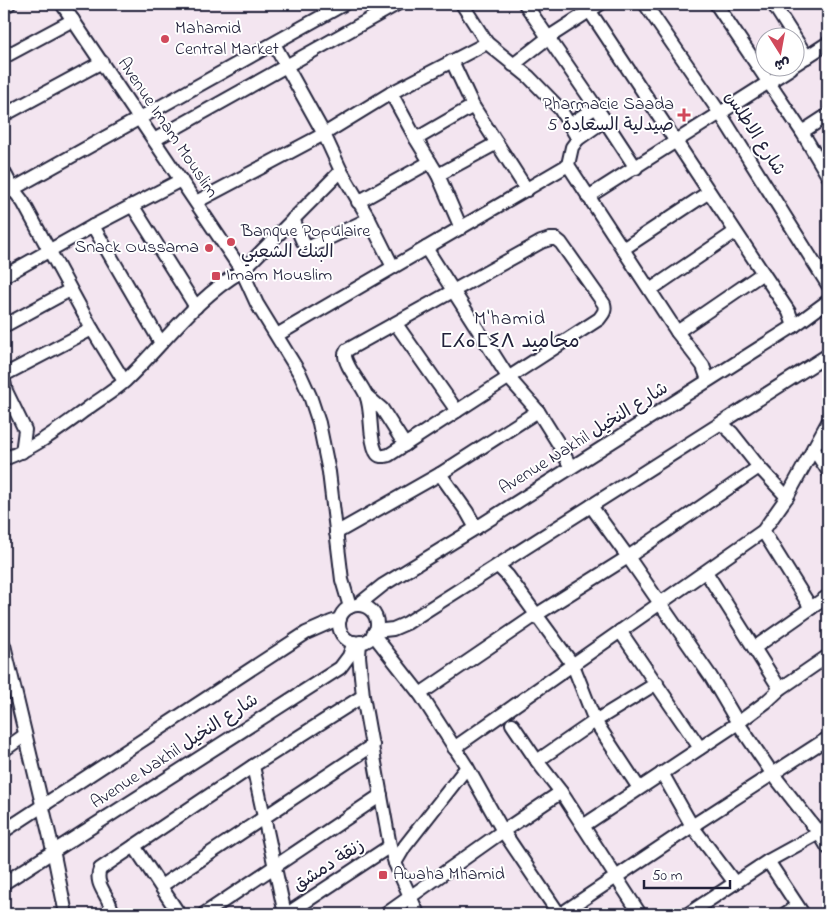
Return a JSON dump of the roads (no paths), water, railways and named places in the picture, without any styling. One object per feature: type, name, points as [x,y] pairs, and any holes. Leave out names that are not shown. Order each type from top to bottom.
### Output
[{"type":"street","points":[[4,7],[9,4]]},
{"type":"street","name":"Avenue Imam Mouslim","points":[[62,4],[242,271],[257,304],[300,374],[310,396],[318,423],[329,472],[342,580],[354,606]]},
{"type":"street","points":[[8,192],[344,4]]},
{"type":"street","points":[[154,140],[397,4]]},
{"type":"street","points":[[462,4],[487,43],[529,77],[560,108],[578,139]]},
{"type":"street","points":[[525,4],[636,168]]},
{"type":"street","name":"شارع الاطلس","points":[[645,4],[720,113],[828,285]]},
{"type":"street","points":[[716,4],[828,174]]},
{"type":"street","points":[[772,4],[807,57]]},
{"type":"street","points":[[513,65],[591,6],[709,192],[789,312],[794,326]]},
{"type":"street","points":[[4,57],[73,20]]},
{"type":"street","points":[[196,202],[324,134],[391,93],[487,43]]},
{"type":"street","points":[[804,59],[828,43]]},
{"type":"street","points":[[274,44],[324,134],[393,267]]},
{"type":"street","points":[[452,61],[473,106],[527,190]]},
{"type":"street","points":[[4,115],[102,62]]},
{"type":"street","points":[[588,198],[775,78]]},
{"type":"street","points":[[391,93],[438,175],[461,228]]},
{"type":"street","points":[[416,139],[473,106]]},
{"type":"street","points":[[569,124],[596,107]]},
{"type":"street","points":[[802,132],[828,115]]},
{"type":"street","points":[[605,120],[578,139],[572,147],[568,165],[677,332],[703,366],[708,380]]},
{"type":"street","points":[[438,175],[497,143]]},
{"type":"street","points":[[358,202],[430,162]]},
{"type":"street","points":[[277,334],[568,165]]},
{"type":"street","points":[[4,459],[43,441],[124,381],[196,307],[225,281],[242,271],[341,170]]},
{"type":"street","points":[[4,172],[8,192],[23,202],[92,329],[124,381]]},
{"type":"street","points":[[4,276],[93,226],[181,180]]},
{"type":"street","points":[[623,249],[709,192]]},
{"type":"street","points":[[132,206],[196,307]]},
{"type":"street","points":[[292,219],[308,248],[369,219]]},
{"type":"street","points":[[93,226],[161,343]]},
{"type":"street","points":[[650,290],[735,232]]},
{"type":"street","points":[[367,396],[375,451],[378,455],[389,455],[405,445],[457,411],[508,377],[598,319],[605,309],[604,304],[561,243],[550,239],[541,242],[347,350],[345,354],[346,362],[367,396],[382,410],[405,445]]},
{"type":"street","points":[[426,248],[452,292],[508,377],[538,411],[570,466]]},
{"type":"street","points":[[677,332],[763,273]]},
{"type":"street","points":[[4,326],[70,290]]},
{"type":"street","name":"Avenue Nakhil شارع النخيل","points":[[354,606],[383,585],[476,528],[570,466],[794,326],[828,301]]},
{"type":"street","points":[[396,324],[457,411]]},
{"type":"street","points":[[4,375],[92,329]]},
{"type":"street","points":[[374,633],[393,629],[407,623],[828,355]]},
{"type":"street","points":[[4,381],[6,390],[25,430],[22,452]]},
{"type":"street","points":[[336,533],[440,474],[538,411]]},
{"type":"street","points":[[454,748],[763,531],[820,453],[828,422]]},
{"type":"street","points":[[721,423],[732,433],[759,467],[787,497]]},
{"type":"street","points":[[820,453],[828,471]]},
{"type":"street","points":[[420,694],[536,615],[628,557],[759,467]]},
{"type":"street","points":[[440,474],[476,528]]},
{"type":"street","points":[[591,506],[711,677],[738,723],[772,773],[824,829],[828,848]]},
{"type":"street","points":[[763,531],[810,608]]},
{"type":"street","points":[[498,566],[508,576],[573,665],[595,721],[639,788]]},
{"type":"street","points":[[706,572],[780,689]]},
{"type":"street","points":[[754,648],[828,596]]},
{"type":"street","points":[[354,606],[366,606],[376,619],[374,633],[368,640],[357,642],[346,638],[342,633],[340,619],[344,612],[354,606]]},
{"type":"street","name":"Avenue Nakhil شارع النخيل","points":[[4,831],[306,633],[321,625],[340,619]]},
{"type":"street","points":[[620,631],[700,748]]},
{"type":"street","points":[[374,633],[420,694],[467,767],[503,831],[560,914],[828,738]]},
{"type":"street","points":[[357,642],[363,696],[390,846],[395,863],[418,914]]},
{"type":"street","name":"Avenue Nakhil شارع النخيل","points":[[4,883],[340,668],[357,642]]},
{"type":"street","points":[[4,645],[43,804],[66,914]]},
{"type":"street","points":[[583,826],[738,723],[780,689],[828,656]]},
{"type":"street","points":[[344,663],[354,661],[360,665]]},
{"type":"street","points":[[537,761],[595,721],[657,684]]},
{"type":"street","points":[[112,914],[112,906],[100,885],[98,876],[100,869],[253,766],[363,696]]},
{"type":"street","points":[[512,724],[537,761],[562,792],[640,914]]},
{"type":"street","points":[[4,750],[25,735]]},
{"type":"street","points":[[161,886],[373,745]]},
{"type":"street","points":[[253,766],[286,914]]},
{"type":"street","points":[[395,863],[467,767]]},
{"type":"street","points":[[662,773],[692,826],[735,883]]},
{"type":"street","points":[[386,914],[503,831],[562,792]]},
{"type":"street","points":[[204,914],[381,795]]},
{"type":"street","points":[[688,914],[768,861],[824,829]]},
{"type":"street","points":[[134,846],[179,914]]},
{"type":"street","name":"زنقة دمشق","points":[[286,914],[390,846]]},
{"type":"street","points":[[768,861],[800,910],[785,914]]},
{"type":"place","name":"Mahamid Central Market","points":[[165,39]]},
{"type":"place","name":"Pharmacie Saada 5 صيدلية السعادة","points":[[684,115]]},
{"type":"place","name":"Banque Populaire البنك الشعبي","points":[[231,242]]},
{"type":"place","name":"Snack Oussama","points":[[209,248]]},
{"type":"place","name":"Imam Mouslim","points":[[216,276]]},
{"type":"place","name":"Awaha Mhamid","points":[[383,875]]},
{"type":"district","name":"M'hamid ⵎⵃⴰⵎⵉⴷ محاميد","points":[[510,330]]}]
